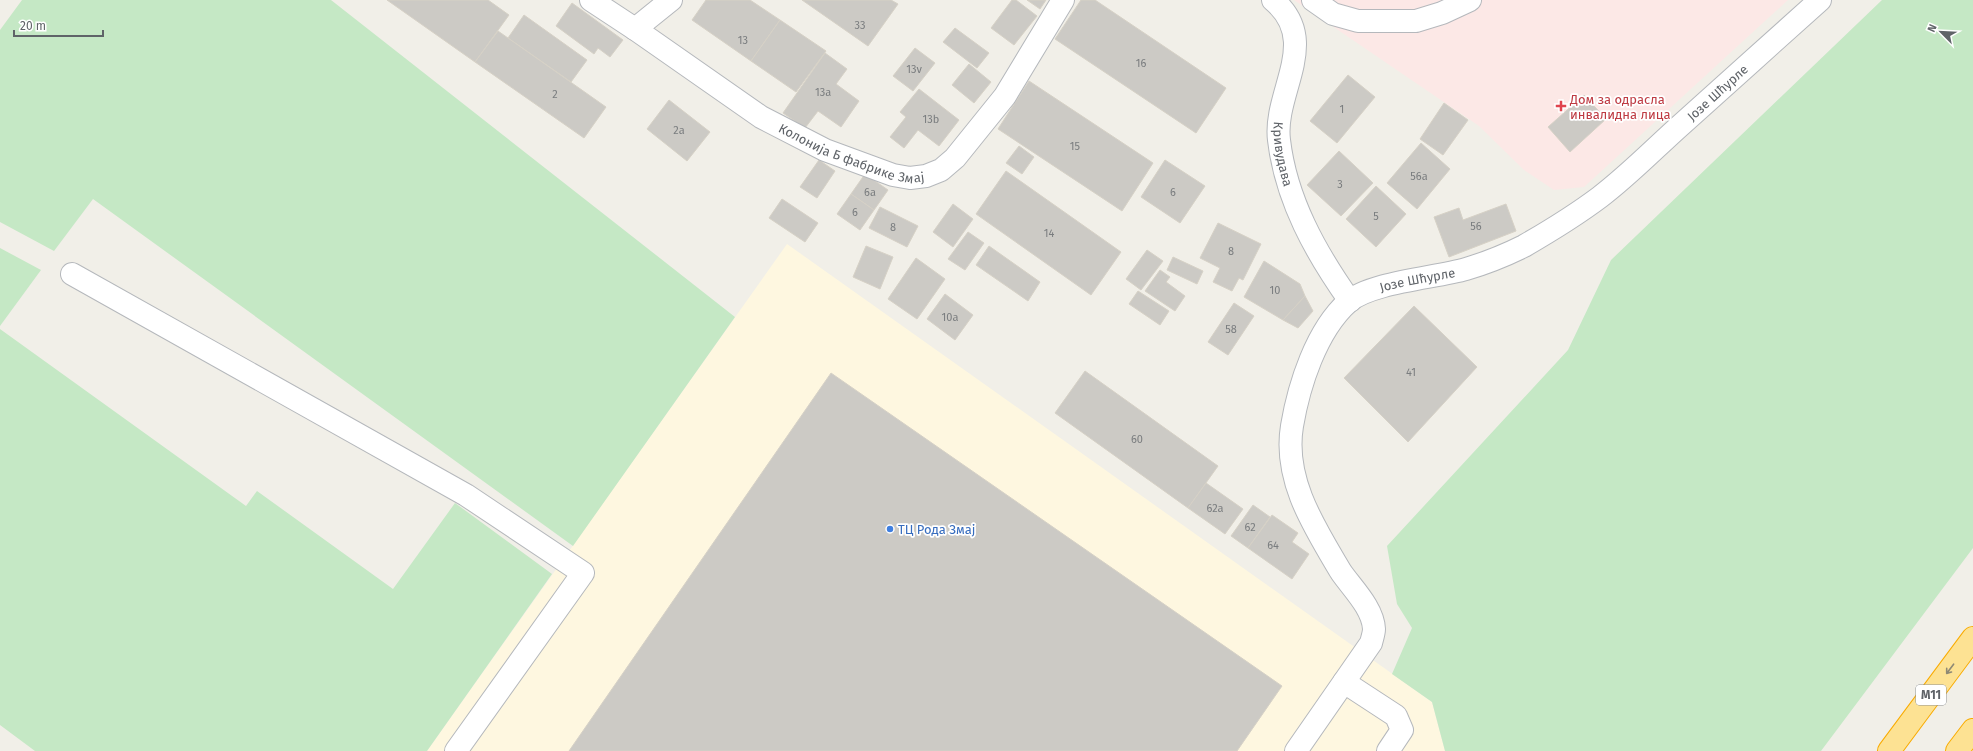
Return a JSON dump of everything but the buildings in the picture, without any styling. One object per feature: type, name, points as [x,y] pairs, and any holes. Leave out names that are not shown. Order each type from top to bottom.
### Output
[{"type":"highway","name":"M11","points":[[1889,751],[1973,638]]},
{"type":"highway","points":[[1957,751],[1973,730]]},
{"type":"street","name":"Колонија Б фабрике Змај","points":[[591,0],[636,29],[761,117],[825,150],[893,175],[910,178],[926,176],[936,172],[955,158],[1005,96],[1064,0]]},
{"type":"street","points":[[636,29],[671,0]]},
{"type":"street","name":"Кривудава","points":[[1273,0],[1283,10],[1288,18],[1292,27],[1295,43],[1293,68],[1282,103],[1278,126],[1284,164],[1301,218],[1313,244],[1350,301]]},
{"type":"street","points":[[1313,0],[1333,14],[1358,21],[1416,21],[1470,0]]},
{"type":"street","name":"Јозе Шћурле","points":[[1296,751],[1371,643],[1374,630],[1372,619],[1342,572],[1302,501],[1293,476],[1291,454],[1294,415],[1313,354],[1321,336],[1337,313],[1359,294],[1466,270],[1521,247],[1560,225],[1601,197],[1820,0]]},
{"type":"street","points":[[72,274],[466,495],[583,573],[456,751]]},
{"type":"street","points":[[1344,682],[1396,716],[1402,730],[1388,751]]},
{"type":"shaded area","name":"Дом за одрасла инвалидна лица","points":[[1294,0],[1788,0],[1584,187],[1554,190],[1524,170],[1479,126]]},
{"type":"shaded area","name":"ТЦ Рода Змај","points":[[787,244],[1432,702],[1445,751],[427,751]]},
{"type":"green space","points":[[22,0],[331,0],[735,317],[573,546],[93,199],[54,251],[0,222],[0,30]]},
{"type":"green space","points":[[1882,0],[1973,0],[1973,548],[1821,751],[1445,751],[1432,702],[1392,674],[1412,628],[1397,604],[1387,546],[1568,350],[1611,260]]},
{"type":"green space","points":[[0,248],[41,270],[0,326]]},
{"type":"green space","points":[[0,329],[246,506],[257,491],[393,589],[455,503],[552,574],[427,751],[35,751],[0,725]]},
{"type":"place","name":"Дом за одрасла инвалидна лица","points":[[1561,106]]},
{"type":"place","name":"ТЦ Рода Змај","points":[[890,529]]}]
